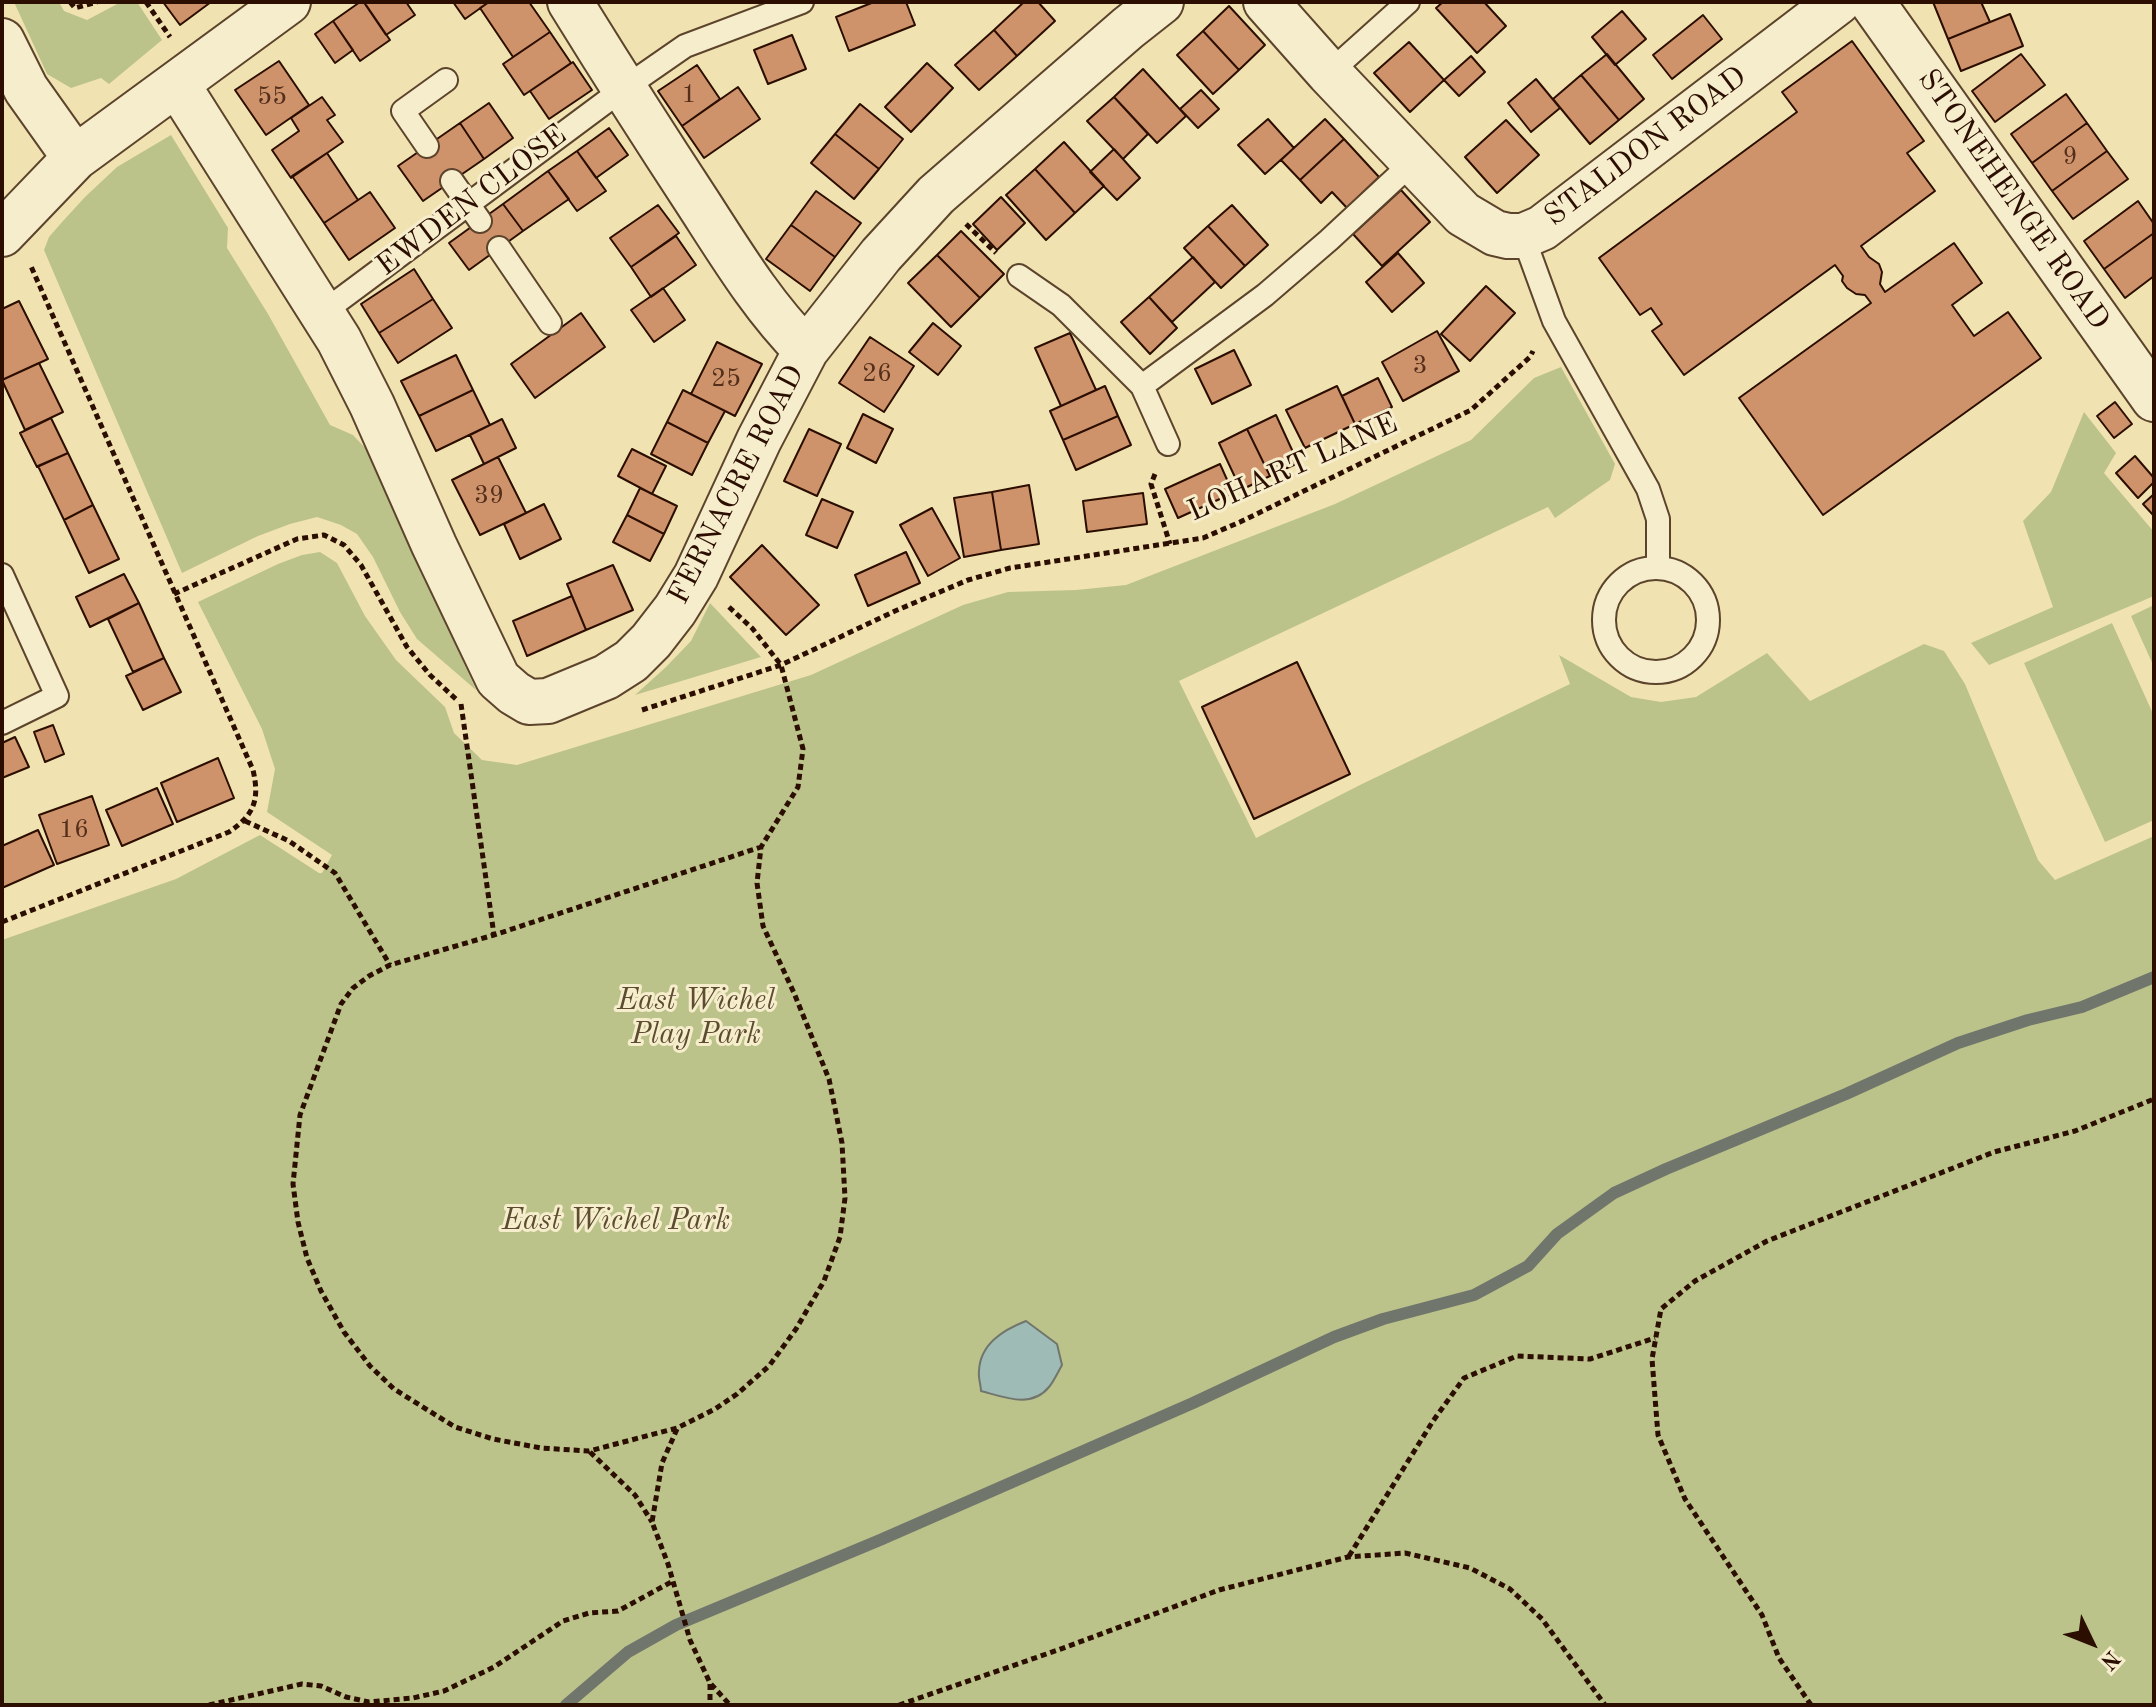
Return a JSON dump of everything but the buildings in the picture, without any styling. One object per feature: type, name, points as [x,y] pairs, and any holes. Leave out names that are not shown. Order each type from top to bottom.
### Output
[{"type":"street","points":[[7,228],[75,158],[288,2]]},
{"type":"street","points":[[570,2],[737,263],[782,326],[806,350]]},
{"type":"street","name":"FERNACRE ROAD","points":[[177,84],[339,340],[498,679],[529,702],[548,701],[606,677],[631,661],[675,610],[696,576],[759,440],[806,350],[881,255],[936,195],[1161,2]]},
{"type":"street","name":"STALDON ROAD","points":[[1266,2],[1463,214],[1495,233],[1523,236],[1542,228],[1838,2]]},
{"type":"street","name":"STONEHENGE ROAD","points":[[1872,2],[2154,399]]},
{"type":"street","points":[[2,41],[26,89],[75,158]]},
{"type":"lane","name":"EWDEN CLOSE","points":[[322,313],[474,212],[623,89],[685,46],[802,2]]},
{"type":"lane","points":[[1329,73],[1408,2]]},
{"type":"lane","points":[[427,146],[403,111],[446,80]]},
{"type":"lane","points":[[1142,386],[1265,295],[1413,162]]},
{"type":"lane","points":[[452,181],[474,212]]},
{"type":"lane","points":[[1523,236],[1554,321],[1648,489],[1658,519],[1658,567]]},
{"type":"lane","points":[[499,248],[550,323]]},
{"type":"lane","points":[[1019,276],[1061,305],[1142,386],[1168,444]]},
{"type":"lane","points":[[1658,567],[1676,571],[1691,580],[1703,594],[1709,611],[1708,630],[1702,647],[1690,661],[1674,670],[1656,673],[1638,669],[1622,660],[1610,645],[1604,629],[1604,610],[1620,582],[1644,569],[1658,567]]},
{"type":"lane","points":[[2,575],[57,696],[2,723]]},
{"type":"path","points":[[70,2],[75,8],[97,2]]},
{"type":"path","points":[[936,195],[1019,276]]},
{"type":"path","points":[[2,922],[212,840],[245,821],[256,795],[253,770],[7,228]]},
{"type":"path","name":"LOHART LANE","points":[[781,665],[968,580],[1010,568],[1203,538],[1471,410],[1530,357],[1536,345]]},
{"type":"path","points":[[1168,444],[1151,484],[1170,544]]},
{"type":"path","points":[[696,576],[752,628],[781,665],[803,749],[798,787],[761,847],[757,883],[763,926],[829,1079],[842,1143],[845,1198],[840,1237],[824,1281],[796,1329],[769,1366],[715,1409],[677,1428],[589,1451],[541,1448],[493,1439],[455,1427],[394,1389],[370,1366],[344,1332],[307,1258],[293,1184],[300,1115],[341,1004],[353,988],[390,965],[494,935],[761,847]]},
{"type":"path","points":[[461,703],[494,935]]},
{"type":"path","points":[[245,821],[289,841],[335,873],[390,965]]},
{"type":"path","points":[[1811,1705],[1779,1658],[1762,1615],[1685,1499],[1658,1435],[1652,1359],[1661,1309],[1695,1281],[1767,1241],[1994,1152],[2075,1131],[2154,1099]]},
{"type":"path","points":[[1348,1557],[1433,1421],[1464,1378],[1517,1356],[1590,1359],[1655,1338]]},
{"type":"path","points":[[652,1522],[662,1463],[677,1428]]},
{"type":"path","points":[[589,1451],[635,1495],[652,1522],[690,1640],[710,1683],[730,1705]]},
{"type":"path","points":[[899,1705],[1219,1590],[1348,1557],[1405,1553],[1470,1568],[1510,1589],[1542,1619],[1605,1705]]},
{"type":"path","points":[[209,1705],[302,1684],[321,1686],[346,1697],[369,1702],[413,1698],[444,1691],[494,1667],[563,1621],[589,1613],[618,1611],[673,1581]]},
{"type":"path","points":[[710,1683],[710,1705]]},
{"type":"green space","points":[[14,2],[59,2],[64,11],[87,20],[121,2],[137,2],[162,40],[109,84],[101,78],[71,88],[47,74]]},
{"type":"green space","points":[[171,135],[228,228],[227,248],[330,425],[353,435],[369,452],[476,690],[417,639],[373,557],[357,534],[341,525],[317,517],[290,524],[182,573],[44,250],[49,237],[63,221],[117,167]]},
{"type":"green space","points":[[1561,367],[1615,464],[1610,480],[1555,518],[1548,507],[1179,681],[1256,838],[1570,684],[1559,655],[1631,697],[1661,702],[1696,697],[1767,653],[1810,701],[1924,644],[1944,651],[1965,684],[2038,860],[2055,880],[2154,836],[2154,1705],[2,1705],[2,940],[176,879],[260,835],[319,873],[322,873],[332,855],[267,812],[275,769],[262,729],[198,602],[278,564],[320,552],[337,563],[365,616],[396,660],[445,707],[454,733],[482,760],[517,765],[811,675],[963,605],[1008,592],[1126,585],[1335,504],[1471,440],[1534,378]]},
{"type":"green space","points":[[2084,412],[2116,453],[2104,473],[2154,532],[2154,596],[1989,665],[1971,643],[2053,607],[2023,521],[2051,492]]},
{"type":"green space","points":[[710,603],[761,657],[635,695],[691,641]]},
{"type":"green space","points":[[2154,605],[2154,667],[2131,616]]},
{"type":"green space","points":[[2112,623],[2154,716],[2154,820],[2105,842],[2024,663]]},
{"type":"water","points":[[1026,1321],[1057,1344],[1062,1365],[1053,1382],[1042,1394],[1026,1400],[981,1391],[980,1361],[988,1346],[1001,1334]]},
{"type":"waterway","points":[[566,1705],[628,1652],[676,1625],[880,1540],[1193,1403],[1334,1337],[1383,1319],[1474,1295],[1528,1266],[1557,1234],[1614,1193],[1666,1169],[1846,1094],[1958,1043],[2028,1020],[2082,1007],[2154,977]]},
{"type":"park label","name":"East Wichel Play Park","points":[[696,1018]]},
{"type":"park label","name":"East Wichel Park","points":[[616,1221]]}]
